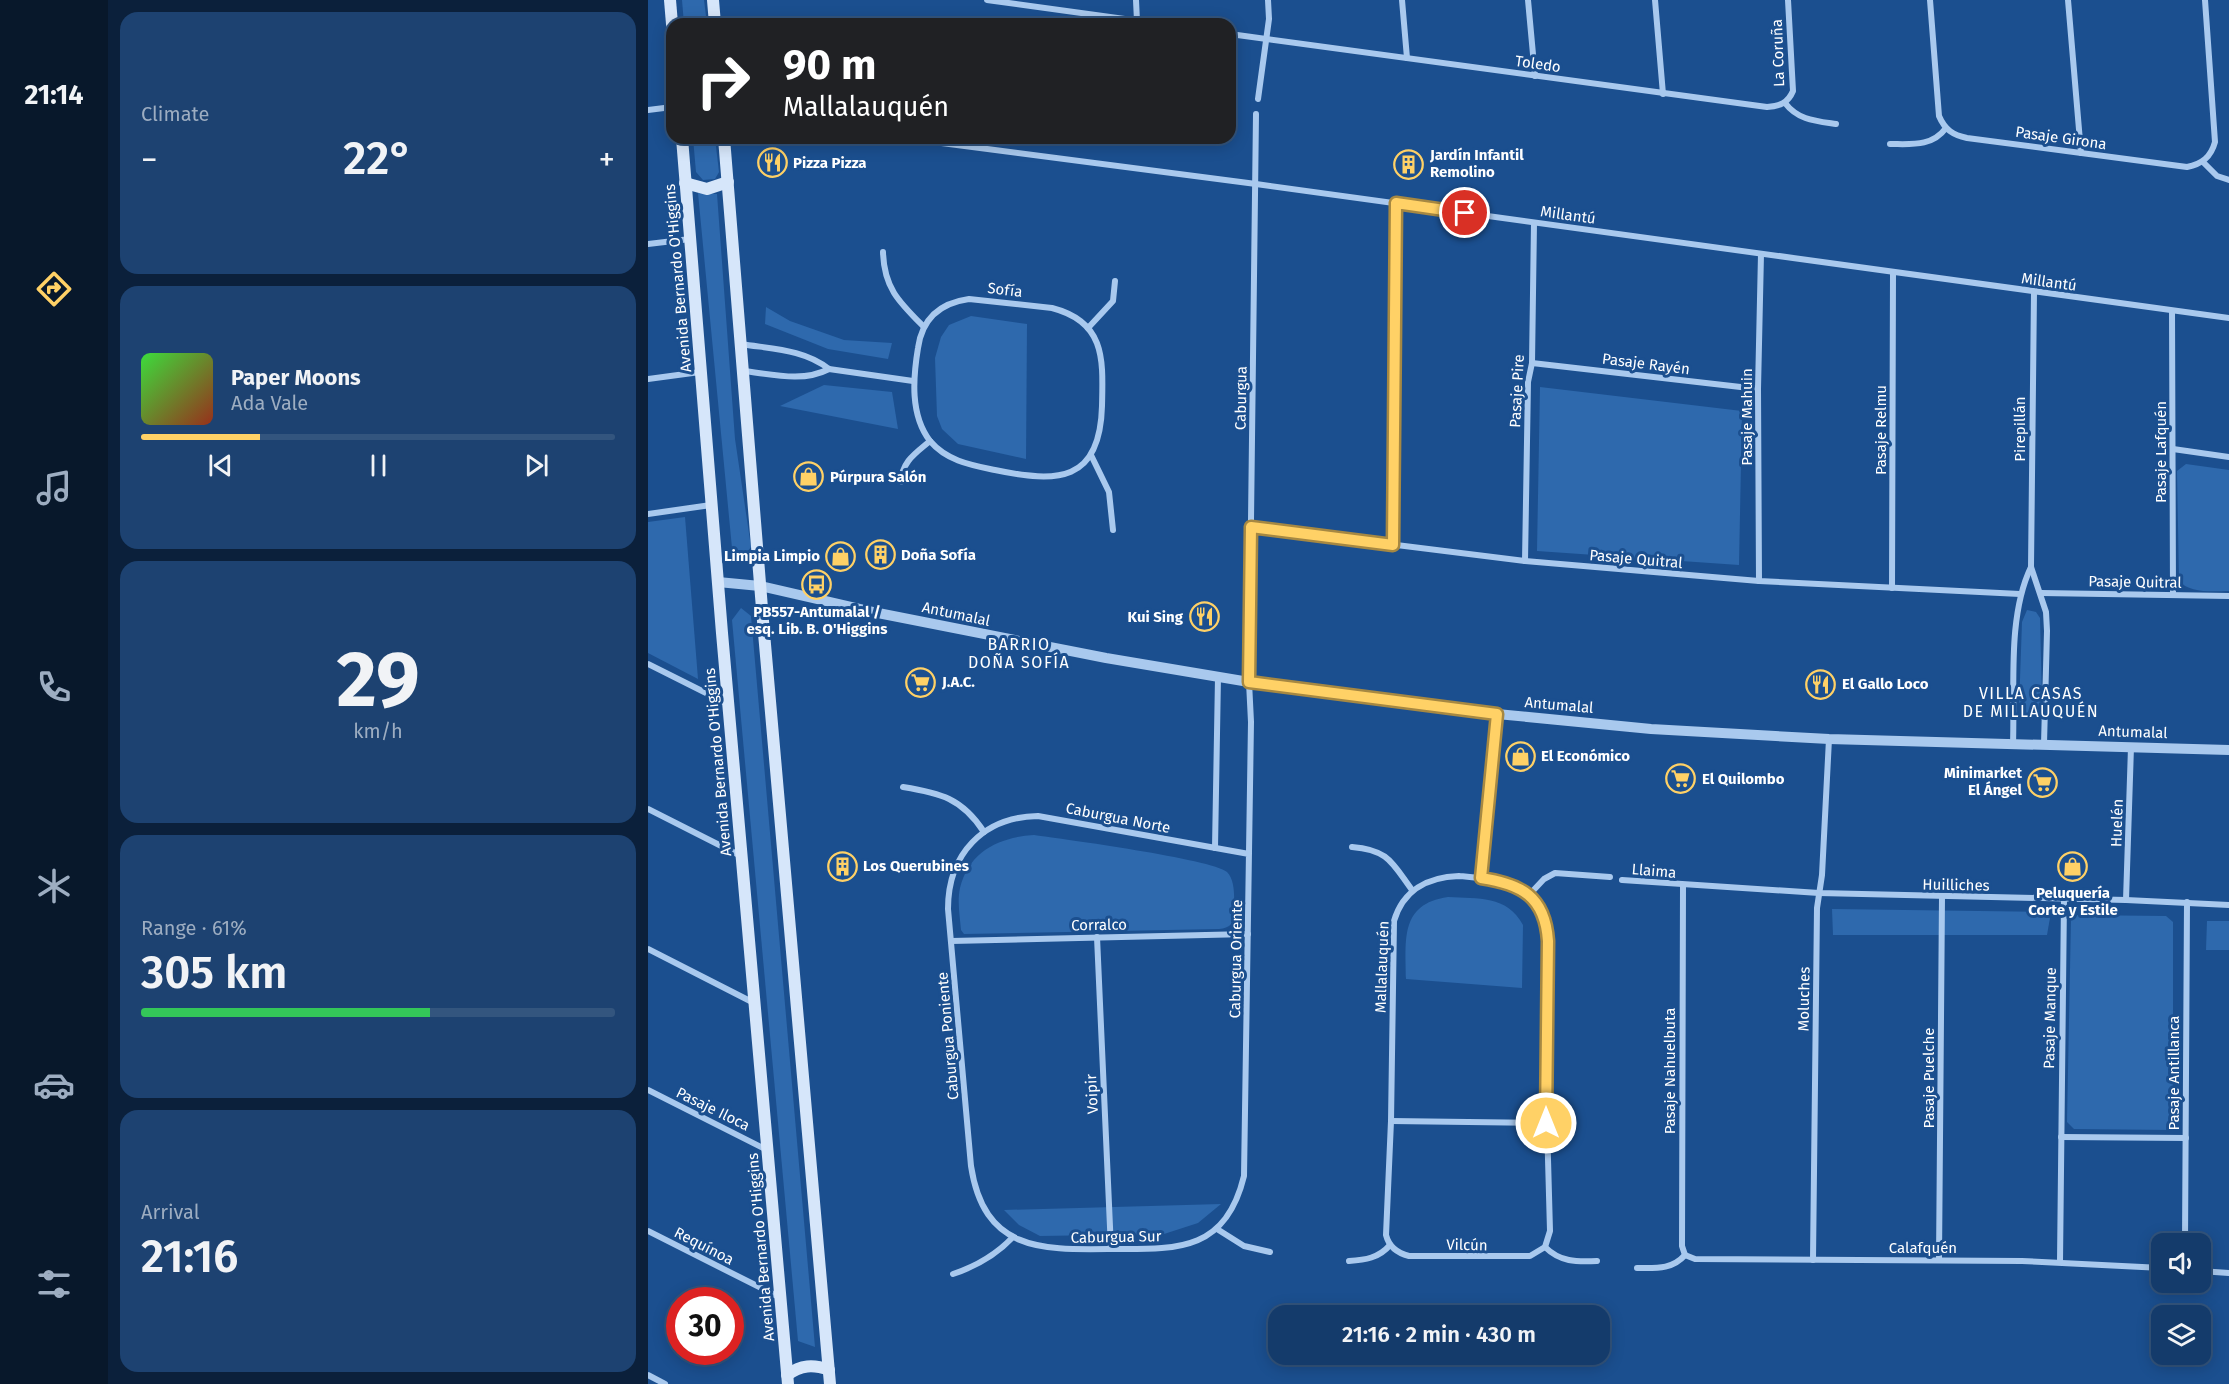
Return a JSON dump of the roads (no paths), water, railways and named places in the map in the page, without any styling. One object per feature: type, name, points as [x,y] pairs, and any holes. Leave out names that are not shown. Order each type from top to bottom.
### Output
[{"type":"main road","points":[[670,0],[672,18]]},
{"type":"main road","points":[[713,0],[714,18]]},
{"type":"main road","name":"Avenida Bernardo O'Higgins","points":[[682,144],[728,705],[788,1379]]},
{"type":"main road","points":[[725,144],[760,586],[830,1384]]},
{"type":"main road","points":[[685,183],[707,189],[728,183]]},
{"type":"main road","points":[[788,1379],[797,1369],[807,1366],[818,1366],[829,1370]]},
{"type":"street","points":[[987,0],[1117,18]]},
{"type":"street","points":[[1136,0],[1137,18]]},
{"type":"street","points":[[1258,99],[1267,39],[1268,0]]},
{"type":"street","points":[[1402,0],[1407,58]]},
{"type":"street","points":[[1528,0],[1535,76]]},
{"type":"street","points":[[1655,0],[1662,94]]},
{"type":"street","name":"La Coruña","points":[[1785,103],[1790,99],[1794,80],[1788,0]]},
{"type":"street","points":[[1890,144],[1927,143],[1941,135],[1946,128],[1939,110],[1930,0]]},
{"type":"street","points":[[2068,0],[2081,153]]},
{"type":"street","points":[[2205,0],[2216,134],[2213,150],[2203,162],[2217,176],[2229,180]]},
{"type":"street","name":"Toledo","points":[[1236,35],[1760,107],[1774,107],[1785,103]]},
{"type":"street","points":[[1785,103],[1802,118],[1836,124]]},
{"type":"street","points":[[648,110],[666,108]]},
{"type":"street","name":"Caburgua","points":[[1249,682],[1257,114]]},
{"type":"street","name":"Pasaje Girona","points":[[1946,128],[1952,133],[1967,138],[2187,167],[2203,162]]},
{"type":"street","name":"Millantú","points":[[949,144],[2229,318]]},
{"type":"street","points":[[1393,545],[1396,203]]},
{"type":"street","name":"Pasaje Pire","points":[[1525,561],[1534,223]]},
{"type":"street","points":[[648,244],[690,239]]},
{"type":"street","points":[[883,252],[885,275],[889,287],[903,306],[924,327],[918,343],[913,381],[920,418],[930,441],[940,451],[963,463],[1029,477],[1052,477],[1070,472],[1078,468],[1091,455],[1100,434],[1102,363],[1098,344],[1088,328],[1113,301],[1115,281]]},
{"type":"street","name":"Pasaje Mahuin","points":[[1759,581],[1758,389],[1761,254]]},
{"type":"street","name":"Pasaje Relmu","points":[[1892,588],[1893,272]]},
{"type":"street","name":"Pirepillán","points":[[2013,744],[2015,620],[2020,594],[2031,567],[2034,292]]},
{"type":"street","name":"Sofía","points":[[924,327],[941,308],[969,299],[1052,308],[1078,318],[1088,328]]},
{"type":"street","name":"Pasaje Lafquén","points":[[2172,311],[2173,593]]},
{"type":"street","points":[[741,344],[804,355],[829,369],[913,381]]},
{"type":"street","name":"Pasaje Rayén","points":[[1532,363],[1758,389]]},
{"type":"street","points":[[742,371],[804,377],[821,374],[829,369]]},
{"type":"street","points":[[648,379],[700,372]]},
{"type":"street","points":[[901,482],[906,462],[930,441]]},
{"type":"street","points":[[2173,448],[2229,457]]},
{"type":"street","points":[[1091,455],[1109,492],[1113,530]]},
{"type":"street","points":[[648,514],[711,505]]},
{"type":"street","name":"Pasaje Quitral","points":[[1251,527],[1525,561],[1759,581],[2020,594]]},
{"type":"street","name":"Pirepillán","points":[[2031,567],[2046,612],[2044,744]]},
{"type":"street","name":"Antumalal","points":[[718,582],[760,586],[994,637],[1218,677],[1497,714],[1651,729],[1829,740],[2229,750]]},
{"type":"street","name":"Pasaje Quitral","points":[[2041,593],[2173,593],[2229,596]]},
{"type":"street","points":[[648,664],[728,705]]},
{"type":"street","points":[[1215,848],[1218,677]]},
{"type":"street","name":"Caburgua Oriente","points":[[1217,1229],[1234,1206],[1244,1176],[1251,722],[1249,682]]},
{"type":"street","points":[[1481,878],[1497,714]]},
{"type":"street","name":"Moluches","points":[[1813,1260],[1817,917],[1829,740]]},
{"type":"street","name":"Huelén","points":[[2126,900],[2131,747]]},
{"type":"street","points":[[903,787],[933,792],[956,801],[974,817],[984,832]]},
{"type":"street","points":[[648,809],[742,856]]},
{"type":"street","name":"Caburgua Norte","points":[[984,832],[1011,819],[1038,816],[1249,854]]},
{"type":"street","name":"Caburgua Poniente","points":[[984,832],[962,855],[950,882],[948,909],[973,1178],[981,1202],[990,1215],[1013,1237]]},
{"type":"street","points":[[1352,847],[1372,849],[1386,857],[1412,890],[1445,876],[1481,878],[1512,884],[1529,895],[1542,912],[1547,931],[1546,1123],[1550,1231],[1545,1247],[1564,1260],[1597,1261]]},
{"type":"street","name":"Llaima","points":[[1529,895],[1544,879],[1555,873],[1610,877]]},
{"type":"street","name":"Llaima","points":[[1622,880],[1683,886]]},
{"type":"street","name":"Huilliches","points":[[1683,886],[1819,893],[2126,900],[2229,905]]},
{"type":"street","name":"Pasaje Nahuelbuta","points":[[1683,886],[1682,1246],[1685,1255]]},
{"type":"street","name":"Mallalauquén","points":[[1390,1245],[1386,1229],[1391,1121],[1392,933],[1396,912],[1412,890]]},
{"type":"street","name":"Pasaje Puelche","points":[[1939,1260],[1942,897]]},
{"type":"street","name":"Pasaje Manque","points":[[2060,1262],[2064,899]]},
{"type":"street","name":"Pasaje Antillanca","points":[[2185,1233],[2187,902]]},
{"type":"street","name":"Corralco","points":[[951,941],[1248,934]]},
{"type":"street","name":"Voipir","points":[[1097,938],[1111,1249]]},
{"type":"street","points":[[648,949],[754,1003]]},
{"type":"street","name":"Pasaje Iloca","points":[[648,1090],[767,1150]]},
{"type":"street","points":[[1391,1121],[1546,1123]]},
{"type":"street","points":[[2061,1137],[2186,1138]]},
{"type":"street","points":[[1217,1229],[1244,1246],[1270,1252]]},
{"type":"street","name":"Caburgua Sur","points":[[1013,1237],[1047,1248],[1175,1248],[1191,1244],[1217,1229]]},
{"type":"street","name":"Requínoa","points":[[648,1231],[781,1298]]},
{"type":"street","points":[[953,1274],[967,1270],[992,1256],[1013,1237]]},
{"type":"street","points":[[1349,1261],[1372,1258],[1381,1254],[1390,1245]]},
{"type":"street","name":"Vilcún","points":[[1390,1245],[1409,1256],[1522,1257],[1538,1253],[1545,1247]]},
{"type":"street","points":[[1637,1268],[1668,1267],[1680,1261],[1685,1255]]},
{"type":"street","name":"Calafquén","points":[[1685,1255],[1695,1259],[2060,1262],[2151,1267]]},
{"type":"street","points":[[2211,1272],[2229,1273]]},
{"type":"street","points":[[648,1375],[665,1384]]},
{"type":"place","name":"Pizza Pizza","points":[[772,163]]},
{"type":"place","name":"Jardín Infantil Remolino","points":[[1409,164]]},
{"type":"place","name":"Púrpura Salón","points":[[809,477]]},
{"type":"place","name":"Doña Sofía","points":[[880,555]]},
{"type":"place","name":"Limpia Limpio","points":[[841,556]]},
{"type":"place","name":"PB557-Antumalal / esq. Lib. B. O'Higgins","points":[[817,585]]},
{"type":"place","name":"Kui Sing","points":[[1204,617]]},
{"type":"place","name":"J.A.C.","points":[[921,682]]},
{"type":"place","name":"El Gallo Loco","points":[[1821,684]]},
{"type":"place","name":"El Económico","points":[[1520,756]]},
{"type":"place","name":"El Quilombo","points":[[1681,779]]},
{"type":"place","name":"Minimarket El Ángel","points":[[2043,782]]},
{"type":"place","name":"Los Querubines","points":[[842,866]]},
{"type":"place","name":"Peluquería Corte y Estile","points":[[2073,866]]},
{"type":"district","name":"BARRIO DOÑA SOFÍA","points":[[1019,653]]},
{"type":"district","name":"VILLA CASAS DE MILLAUQUÉN","points":[[2031,702]]}]
